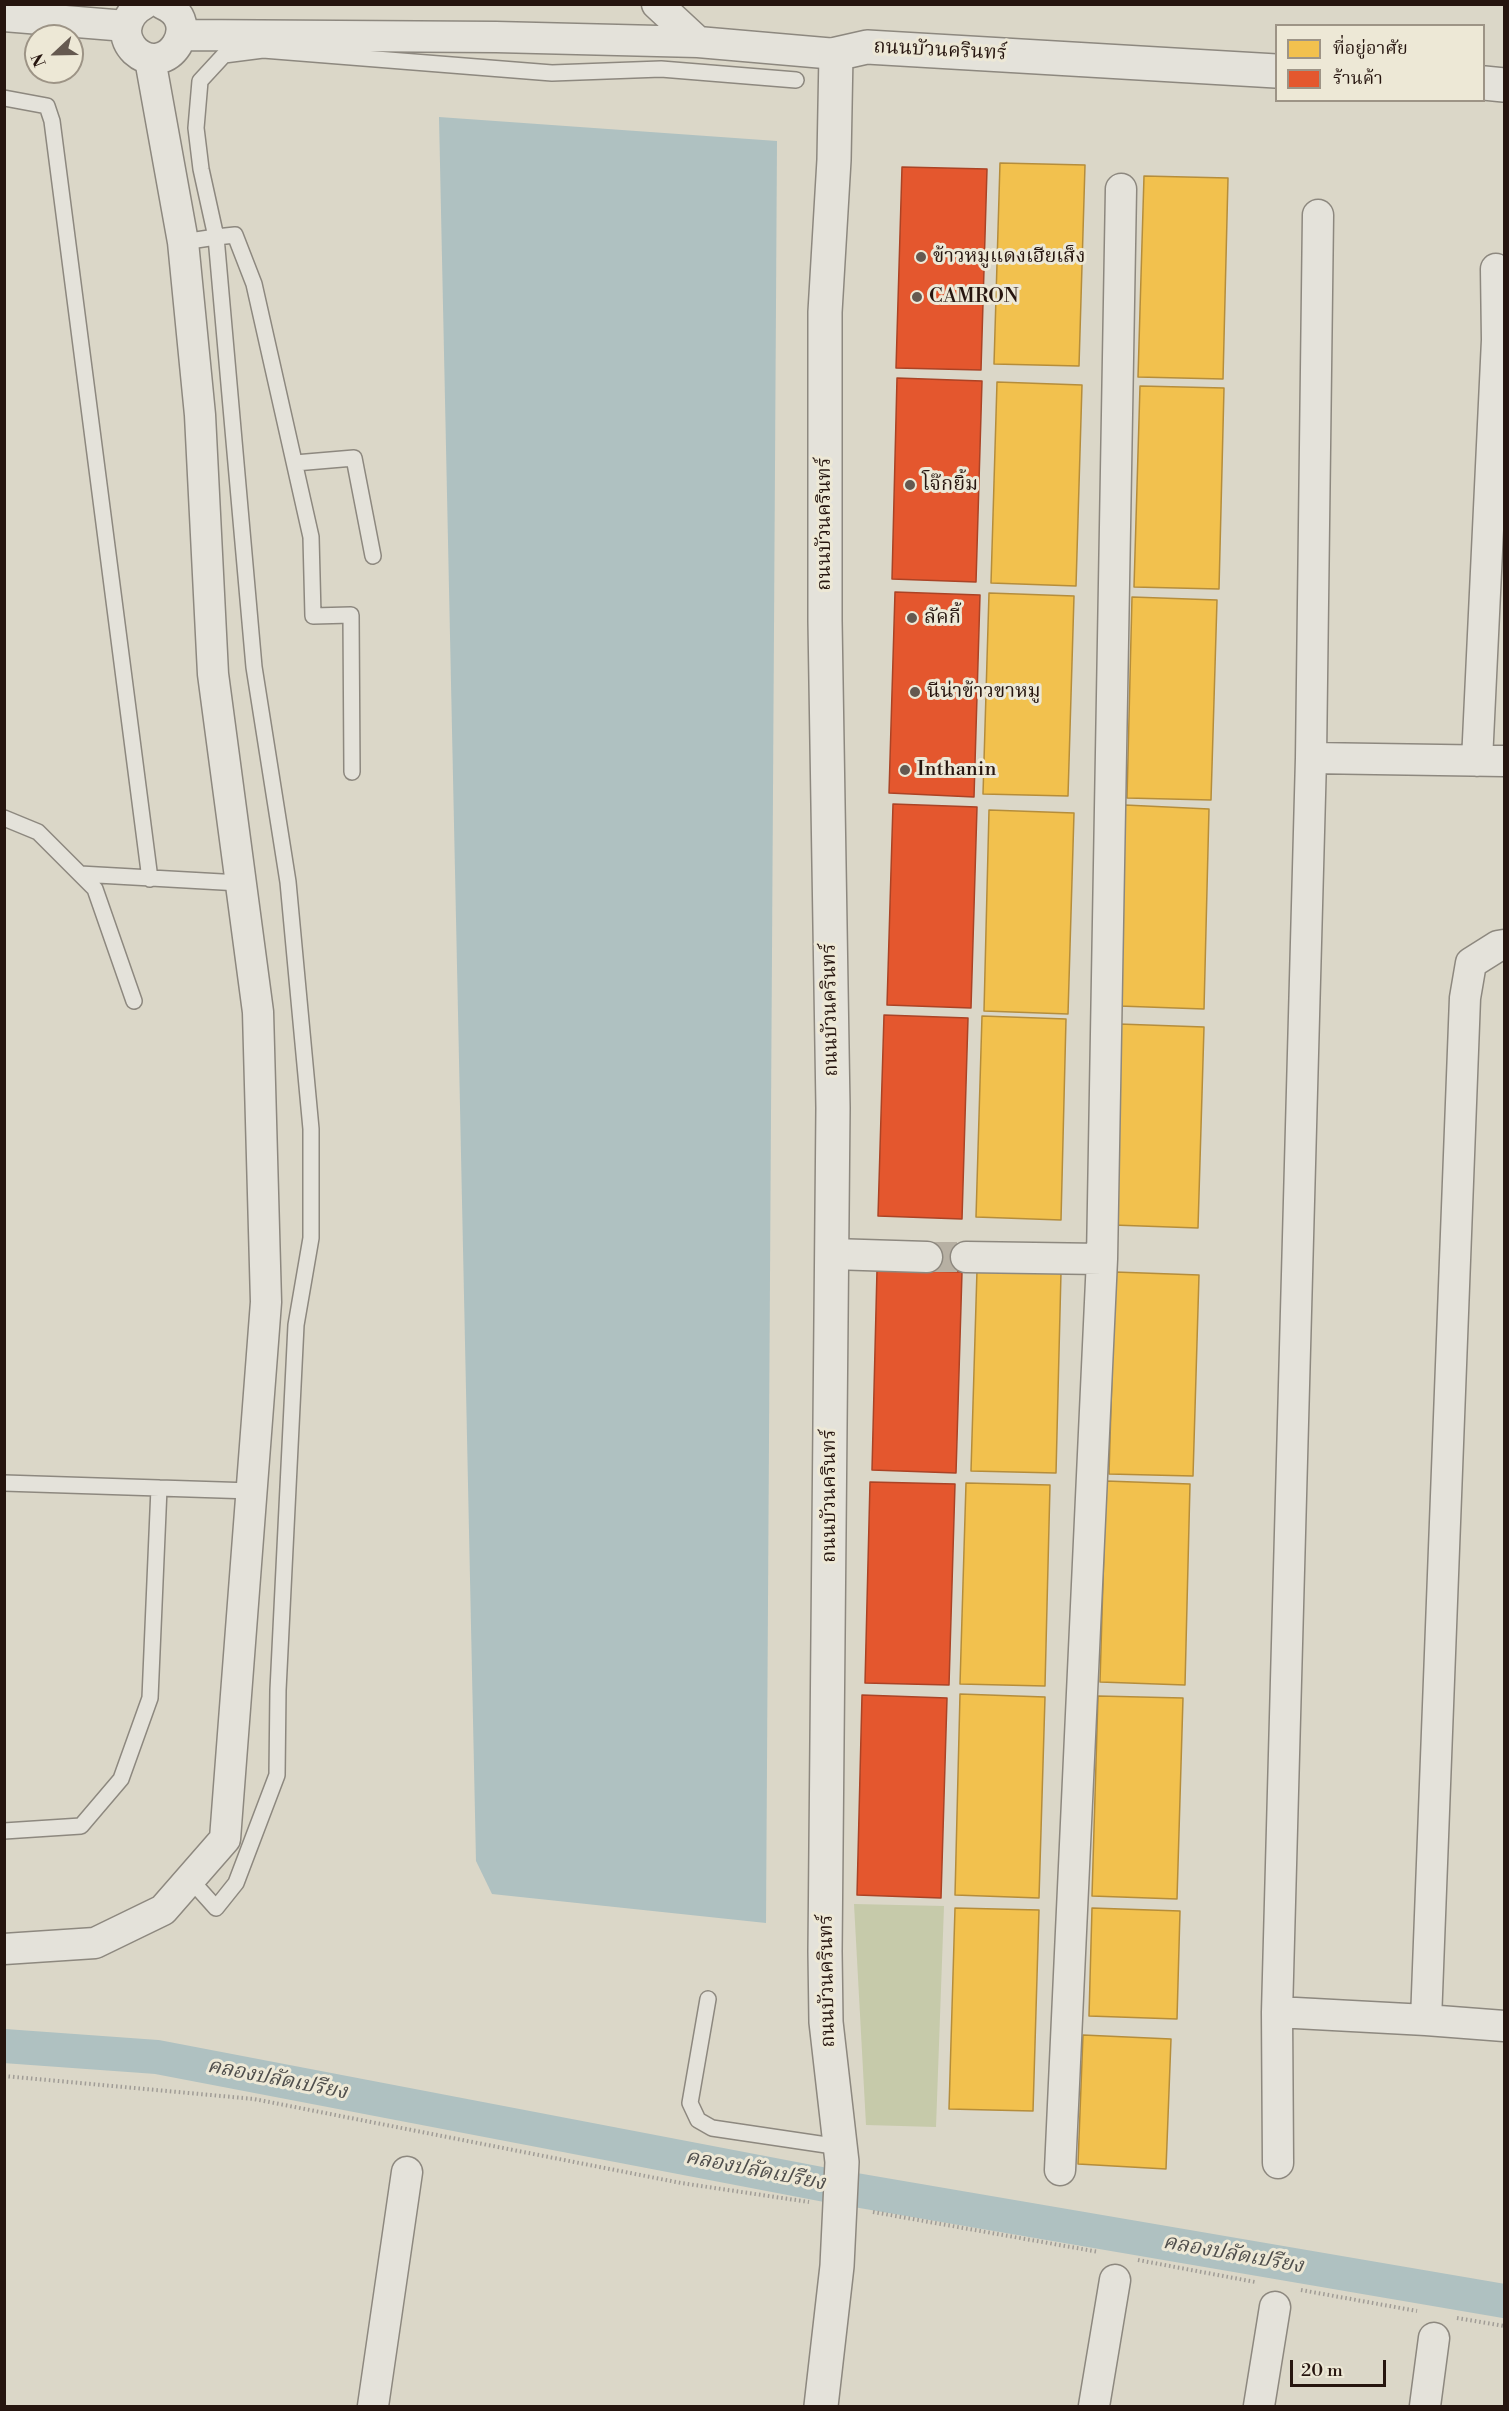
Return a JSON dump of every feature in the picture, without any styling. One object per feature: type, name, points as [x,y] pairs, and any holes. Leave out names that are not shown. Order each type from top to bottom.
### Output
[{"type":"street","points":[[4,16],[135,15],[127,38],[131,47],[140,55],[150,59],[171,54],[178,46],[182,35],[182,24],[177,14],[163,4]]},
{"type":"street","points":[[657,4],[698,42]]},
{"type":"street","points":[[182,35],[496,37],[698,42],[836,54]]},
{"type":"street","name":"ถนนบัวนครินทร์","points":[[821,2406],[837,2266],[841,2154],[826,2022],[833,1107],[825,621],[825,312],[834,160],[836,54],[867,46],[1275,71]]},
{"type":"street","points":[[4,1948],[95,1943],[163,1910],[225,1839],[252,1491],[266,1302],[258,1012],[213,674],[200,415],[183,242],[150,59]]},
{"type":"street","points":[[1485,84],[1504,85]]},
{"type":"street","points":[[1060,2170],[1102,1259],[1121,189]]},
{"type":"street","points":[[1278,2163],[1277,2012],[1311,758],[1318,215]]},
{"type":"street","points":[[1311,758],[1491,761],[1501,340],[1496,269]]},
{"type":"street","points":[[1426,2020],[1465,998],[1472,963],[1498,946],[1504,945]]},
{"type":"street","points":[[832,1254],[927,1257]]},
{"type":"street","points":[[966,1257],[1102,1259]]},
{"type":"street","points":[[1277,2012],[1504,2026]]},
{"type":"street","points":[[373,2406],[407,2172]]},
{"type":"street","points":[[1094,2406],[1117,2264]]},
{"type":"street","points":[[1259,2406],[1282,2298]]},
{"type":"street","points":[[1425,2406],[1442,2327]]},
{"type":"lane","points":[[190,1879],[216,1908],[236,1883],[277,1775],[278,1690],[296,1325],[311,1238],[310,1117],[288,882],[254,667],[216,237],[201,170],[196,128],[200,81],[224,55],[263,50],[552,73],[661,69],[796,80]]},
{"type":"lane","points":[[4,98],[47,106],[52,121],[150,879]]},
{"type":"lane","points":[[183,242],[236,235],[254,284],[311,537],[313,616],[351,615],[352,772]]},
{"type":"lane","points":[[295,464],[354,458],[373,556]]},
{"type":"lane","points":[[4,818],[38,832],[95,889],[134,1001]]},
{"type":"lane","points":[[80,874],[240,883]]},
{"type":"lane","points":[[4,1483],[252,1491]]},
{"type":"lane","points":[[4,1831],[81,1826],[121,1779],[150,1698],[159,1488]]},
{"type":"lane","points":[[708,1999],[690,2103],[698,2120],[712,2128],[841,2154]]},
{"type":"path","points":[[4,2076],[254,2099],[681,2183],[817,2203]]},
{"type":"path","points":[[862,2210],[1117,2264],[1258,2283]]},
{"type":"path","points":[[1282,2298],[1418,2311]]},
{"type":"path","points":[[1442,2327],[1504,2326]]},
{"type":"green space","points":[[854,1904],[944,1906],[936,2127],[866,2125]]},
{"type":"shaded area","points":[[439,117],[777,141],[766,1923],[492,1894],[476,1861]]},
{"type":"building: ที่อยู่อาศัย","points":[[1000,163],[1085,165],[1079,366],[994,364]]},
{"type":"building: ที่อยู่อาศัย","points":[[1144,176],[1228,178],[1223,379],[1138,377]]},
{"type":"building: ที่อยู่อาศัย","points":[[997,382],[1082,385],[1076,586],[991,583]]},
{"type":"building: ที่อยู่อาศัย","points":[[1140,386],[1224,388],[1219,589],[1134,587]]},
{"type":"building: ที่อยู่อาศัย","points":[[989,593],[1074,596],[1068,796],[983,794]]},
{"type":"building: ที่อยู่อาศัย","points":[[1132,597],[1217,600],[1211,800],[1127,798]]},
{"type":"building: ที่อยู่อาศัย","points":[[1125,805],[1209,809],[1204,1009],[1119,1006]]},
{"type":"building: ที่อยู่อาศัย","points":[[989,810],[1074,813],[1068,1014],[984,1011]]},
{"type":"building: ที่อยู่อาศัย","points":[[982,1016],[1066,1019],[1061,1220],[976,1217]]},
{"type":"building: ที่อยู่อาศัย","points":[[1119,1024],[1204,1027],[1198,1228],[1113,1225]]},
{"type":"building: ที่อยู่อาศัย","points":[[977,1270],[1061,1272],[1056,1473],[971,1471]]},
{"type":"building: ที่อยู่อาศัย","points":[[1115,1272],[1199,1275],[1193,1476],[1109,1474]]},
{"type":"building: ที่อยู่อาศัย","points":[[1106,1481],[1190,1484],[1185,1685],[1100,1682]]},
{"type":"building: ที่อยู่อาศัย","points":[[966,1483],[1050,1485],[1045,1686],[960,1684]]},
{"type":"building: ที่อยู่อาศัย","points":[[960,1694],[1045,1697],[1039,1898],[955,1895]]},
{"type":"building: ที่อยู่อาศัย","points":[[1098,1696],[1183,1698],[1177,1899],[1092,1896]]},
{"type":"building: ที่อยู่อาศัย","points":[[955,1908],[1039,1910],[1033,2111],[949,2109]]},
{"type":"building: ที่อยู่อาศัย","points":[[1092,1908],[1180,1911],[1177,2019],[1089,2016]]},
{"type":"building: ที่อยู่อาศัย","points":[[1083,2035],[1171,2039],[1166,2169],[1078,2164]]},
{"type":"building: ร้านค้า","points":[[902,167],[987,169],[981,370],[896,368]]},
{"type":"building: ร้านค้า","points":[[897,378],[982,381],[976,582],[892,579]]},
{"type":"building: ร้านค้า","points":[[895,592],[980,595],[974,797],[889,793]]},
{"type":"building: ร้านค้า","points":[[893,804],[977,807],[971,1008],[887,1005]]},
{"type":"building: ร้านค้า","points":[[884,1015],[968,1018],[962,1219],[878,1216]]},
{"type":"building: ร้านค้า","points":[[877,1270],[962,1272],[956,1473],[872,1470]]},
{"type":"building: ร้านค้า","points":[[870,1482],[955,1484],[949,1685],[865,1683]]},
{"type":"building: ร้านค้า","points":[[862,1695],[947,1698],[941,1898],[857,1895]]},
{"type":"waterway","name":"คลองปลัดเปรียง","points":[[4,2046],[157,2057],[826,2185],[1504,2301]]},
{"type":"tunnel","points":[[927,1257],[966,1257]]},
{"type":"place","name":"ข้าวหมูแดงเฮียเส็ง","points":[[921,257]]},
{"type":"place","name":"CAMRON","points":[[917,297]]},
{"type":"place","name":"โจ๊กยิ้ม","points":[[910,485]]},
{"type":"place","name":"ลัคกี้","points":[[912,618]]},
{"type":"place","name":"นีน่าข้าวขาหมู","points":[[915,692]]},
{"type":"place","name":"Inthanin","points":[[905,770]]}]
